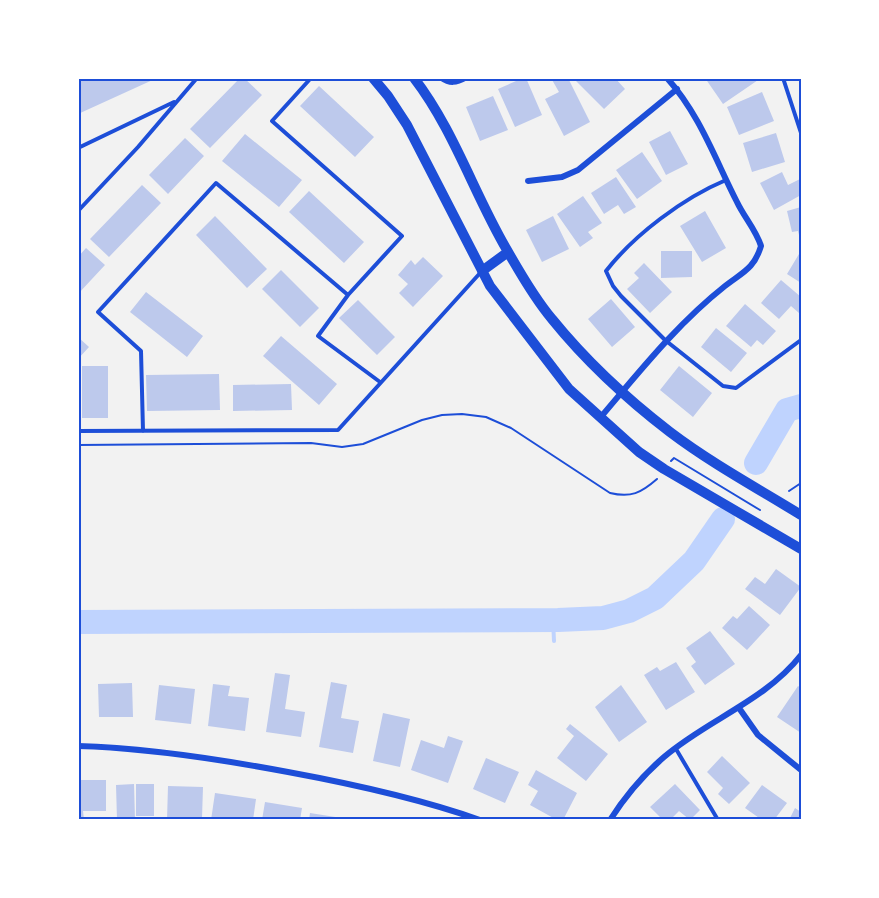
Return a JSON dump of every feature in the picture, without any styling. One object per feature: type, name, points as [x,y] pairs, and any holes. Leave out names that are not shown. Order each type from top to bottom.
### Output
[{"type":"street","points":[[374,78],[407,125],[490,286],[568,389],[639,452],[801,549]]},
{"type":"street","points":[[414,78],[431,100],[508,252],[550,317],[622,392],[670,432],[710,460],[801,515]]},
{"type":"street","points":[[600,418],[665,340],[692,313],[755,262],[761,246],[758,236],[740,209],[702,127],[693,111],[667,78]]},
{"type":"street","points":[[528,181],[562,177],[578,170],[677,89]]},
{"type":"street","points":[[482,271],[508,252]]},
{"type":"street","points":[[610,820],[628,792],[665,756],[739,708],[800,658]]},
{"type":"street","points":[[739,708],[758,735],[801,770]]},
{"type":"street","points":[[78,746],[170,754],[275,770],[385,792],[480,820]]},
{"type":"lane","points":[[78,211],[138,147],[197,78]]},
{"type":"lane","points":[[311,78],[272,121],[402,236],[348,295],[318,336],[380,382]]},
{"type":"lane","points":[[440,78],[448,84],[458,83],[467,78]]},
{"type":"lane","points":[[783,78],[801,133]]},
{"type":"lane","points":[[78,148],[178,100]]},
{"type":"lane","points":[[726,180],[684,201],[619,255],[606,271],[613,286],[665,340],[723,386],[736,388],[801,340]]},
{"type":"lane","points":[[143,431],[141,351],[98,312],[216,183],[348,295]]},
{"type":"lane","points":[[78,431],[338,430],[482,271]]},
{"type":"lane","points":[[676,748],[718,820]]},
{"type":"path","points":[[78,445],[311,443],[342,447],[363,444],[422,420],[442,415],[462,414],[486,417],[511,428],[610,493],[623,496],[633,495],[645,490],[659,477]]},
{"type":"path","points":[[668,462],[674,458],[760,510]]},
{"type":"path","points":[[789,491],[801,483]]},
{"type":"building","points":[[78,78],[157,78],[78,114]]},
{"type":"building","points":[[240,78],[244,78],[262,95],[210,148],[190,129]]},
{"type":"building","points":[[526,78],[542,115],[515,127],[498,89]]},
{"type":"building","points":[[551,78],[568,78],[590,122],[564,136],[545,99],[559,92]]},
{"type":"building","points":[[578,78],[615,78],[625,89],[604,109],[575,80]]},
{"type":"building","points":[[705,78],[761,78],[723,104]]},
{"type":"building","points":[[319,86],[374,137],[355,157],[300,106]]},
{"type":"building","points":[[762,92],[774,121],[739,135],[727,107]]},
{"type":"building","points":[[493,96],[508,130],[480,141],[466,107]]},
{"type":"building","points":[[670,131],[688,164],[666,175],[649,142]]},
{"type":"building","points":[[776,133],[785,162],[752,172],[743,143]]},
{"type":"building","points":[[245,134],[302,180],[279,207],[222,161]]},
{"type":"building","points":[[185,138],[204,156],[168,194],[149,175]]},
{"type":"building","points":[[642,152],[662,181],[637,199],[616,170]]},
{"type":"building","points":[[782,172],[788,185],[800,179],[801,195],[774,210],[760,183]]},
{"type":"building","points":[[616,177],[636,207],[624,214],[618,205],[604,214],[591,193]]},
{"type":"building","points":[[142,185],[161,203],[109,257],[90,239]]},
{"type":"building","points":[[309,191],[364,242],[344,263],[289,212]]},
{"type":"building","points":[[583,196],[602,223],[588,232],[593,238],[580,247],[557,214]]},
{"type":"building","points":[[801,207],[800,239],[798,231],[792,232],[787,211]]},
{"type":"building","points":[[705,211],[726,248],[702,262],[680,226]]},
{"type":"building","points":[[215,216],[267,269],[247,288],[196,235]]},
{"type":"building","points":[[553,216],[569,249],[542,262],[526,230]]},
{"type":"building","points":[[86,248],[105,265],[78,294],[78,257]]},
{"type":"building","points":[[661,251],[692,251],[692,277],[661,278]]},
{"type":"building","points":[[799,254],[801,255],[801,283],[787,274]]},
{"type":"building","points":[[423,257],[443,276],[413,307],[399,293],[408,284],[398,275],[411,260],[415,265]]},
{"type":"building","points":[[644,263],[672,292],[650,313],[627,289],[639,278],[634,273]]},
{"type":"building","points":[[281,270],[319,308],[300,327],[262,289]]},
{"type":"building","points":[[781,280],[801,297],[801,312],[799,313],[791,306],[779,319],[761,303]]},
{"type":"building","points":[[146,292],[203,336],[187,357],[130,312]]},
{"type":"building","points":[[611,299],[635,327],[612,347],[588,319]]},
{"type":"building","points":[[358,300],[395,337],[377,355],[339,318]]},
{"type":"building","points":[[745,304],[776,331],[763,345],[757,340],[751,347],[726,326]]},
{"type":"building","points":[[716,328],[747,353],[731,372],[701,347]]},
{"type":"building","points":[[281,336],[337,384],[319,405],[263,356]]},
{"type":"building","points":[[78,337],[89,347],[78,359]]},
{"type":"building","points":[[82,366],[108,366],[108,418],[82,418]]},
{"type":"building","points":[[679,366],[712,393],[693,417],[660,390]]},
{"type":"building","points":[[219,374],[220,410],[147,411],[146,375]]},
{"type":"building","points":[[291,384],[292,410],[233,411],[233,385]]},
{"type":"building","points":[[776,569],[801,587],[780,615],[745,589],[755,577],[765,584]]},
{"type":"building","points":[[749,606],[770,625],[747,650],[722,628],[733,616],[737,619]]},
{"type":"building","points":[[710,631],[735,664],[705,685],[691,666],[696,662],[686,648]]},
{"type":"building","points":[[676,662],[695,692],[666,710],[644,675],[657,667],[660,671]]},
{"type":"building","points":[[275,673],[290,675],[285,709],[305,712],[301,737],[266,732]]},
{"type":"building","points":[[78,682],[80,682],[81,711],[78,711]]},
{"type":"building","points":[[331,682],[347,685],[341,718],[359,721],[353,753],[319,747]]},
{"type":"building","points":[[132,683],[133,717],[99,717],[98,684]]},
{"type":"building","points":[[213,684],[230,686],[228,696],[249,698],[245,731],[208,726]]},
{"type":"building","points":[[159,685],[195,689],[191,724],[155,720]]},
{"type":"building","points":[[621,685],[647,722],[619,742],[595,707]]},
{"type":"building","points":[[798,686],[801,688],[801,733],[777,717]]},
{"type":"building","points":[[383,713],[410,719],[400,767],[373,761]]},
{"type":"building","points":[[570,724],[608,754],[586,781],[557,758],[574,736],[566,729]]},
{"type":"building","points":[[448,736],[463,741],[448,783],[411,770],[421,740],[444,748]]},
{"type":"building","points":[[722,756],[750,783],[729,804],[718,794],[723,788],[707,772]]},
{"type":"building","points":[[486,758],[519,772],[505,803],[473,789]]},
{"type":"building","points":[[536,770],[577,793],[563,820],[557,820],[530,805],[538,791],[528,785]]},
{"type":"building","points":[[78,780],[106,780],[106,811],[83,811],[84,820],[78,820]]},
{"type":"building","points":[[134,784],[135,820],[117,820],[116,785]]},
{"type":"building","points":[[136,784],[154,784],[154,816],[136,816]]},
{"type":"building","points":[[675,784],[700,810],[690,820],[679,811],[670,820],[663,820],[650,807]]},
{"type":"building","points":[[762,785],[787,803],[774,820],[762,820],[745,808]]},
{"type":"building","points":[[168,786],[203,787],[202,818],[167,820]]},
{"type":"building","points":[[215,793],[256,799],[253,820],[211,820]]},
{"type":"building","points":[[265,802],[302,808],[300,820],[262,820]]},
{"type":"building","points":[[795,808],[801,812],[801,820],[789,820]]},
{"type":"building","points":[[310,813],[348,819],[309,820]]},
{"type":"waterway","points":[[756,463],[787,410],[801,406]]},
{"type":"waterway","points":[[78,622],[603,618],[629,611],[655,598],[694,561],[723,519]]},
{"type":"waterway","points":[[553,619],[554,641]]}]
